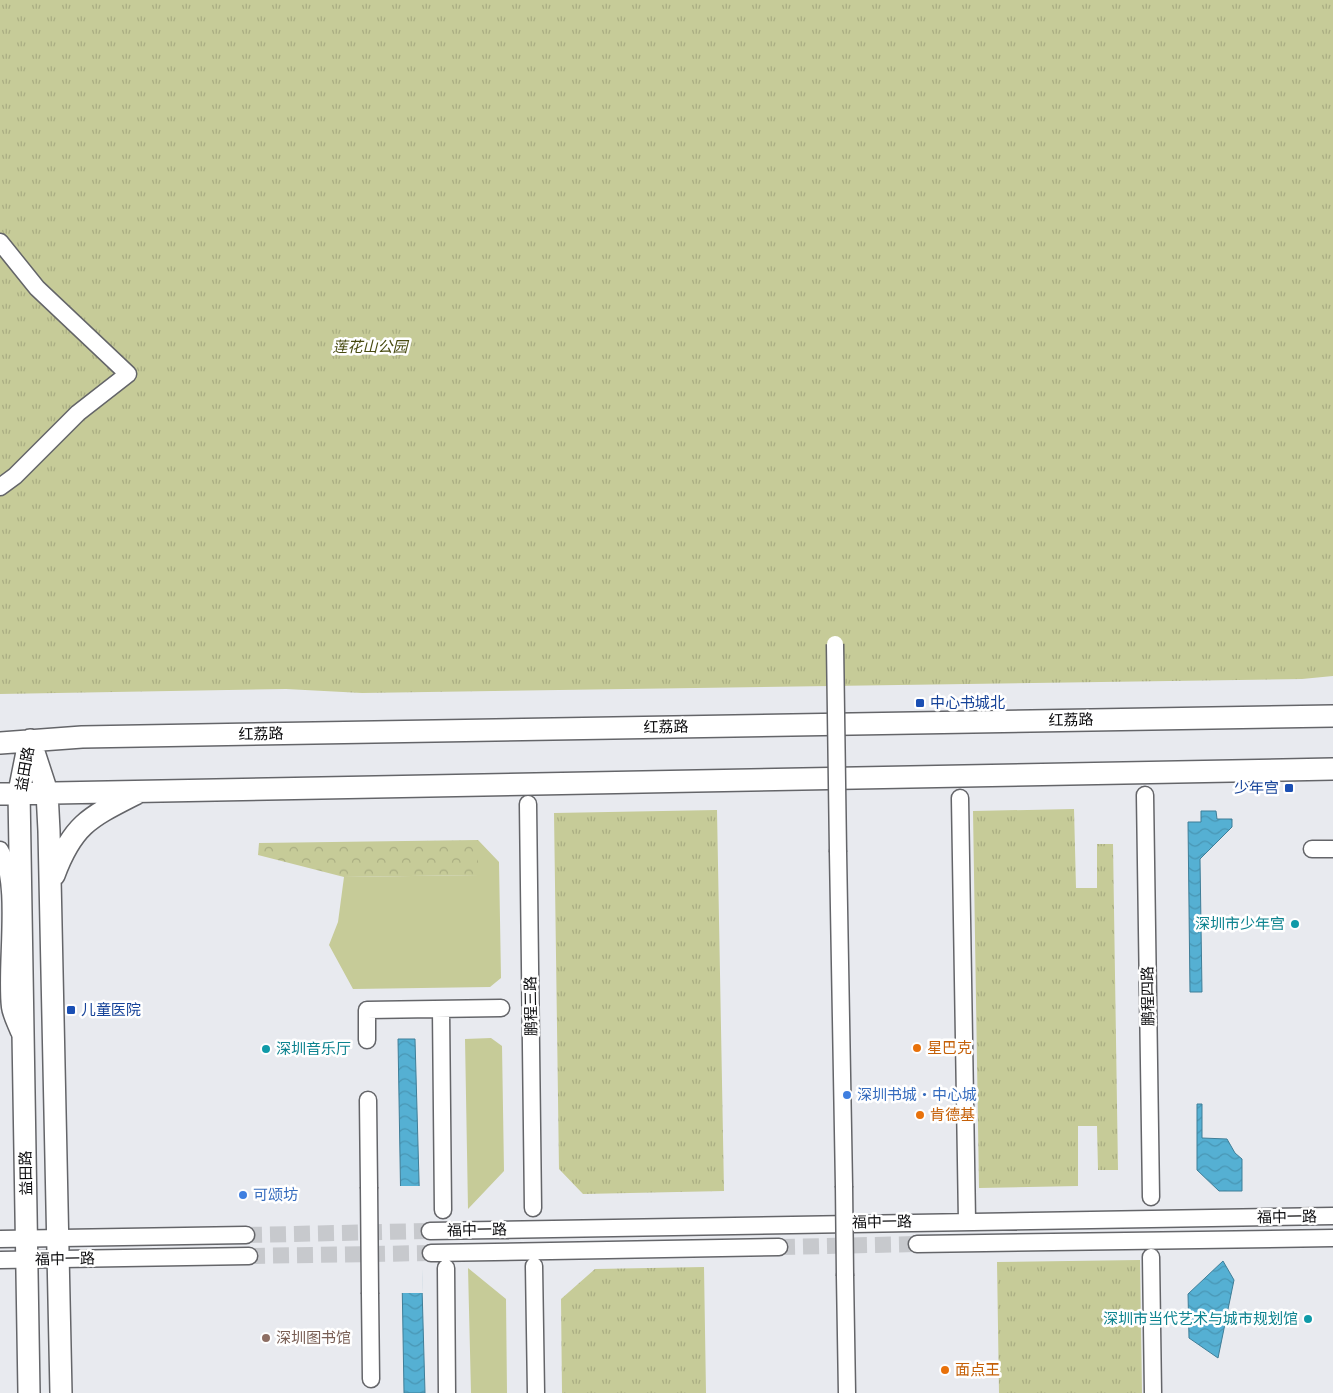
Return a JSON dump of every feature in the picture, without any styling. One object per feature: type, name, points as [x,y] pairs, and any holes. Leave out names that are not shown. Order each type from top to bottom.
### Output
[{"type":"main road","name":"红荔路","points":[[0,742],[1333,716]]},
{"type":"main road","name":"益田路","points":[[30,740],[47,792],[51,882],[61,1393]]},
{"type":"main road","name":"益田路","points":[[30,740],[10,793],[24,1043],[30,1393]]},
{"type":"main road","points":[[10,793],[1333,769]]},
{"type":"main road","points":[[51,882],[66,846],[80,826],[141,790]]},
{"type":"street","points":[[0,242],[37,288],[128,374],[78,412],[16,476],[0,487]]},
{"type":"street","points":[[835,644],[847,1393]]},
{"type":"street","name":"鹏程四路","points":[[1145,796],[1151,1197]]},
{"type":"street","points":[[960,798],[967,1221]]},
{"type":"street","name":"鹏程三路","points":[[528,804],[533,1208]]},
{"type":"street","points":[[1312,849],[1333,849]]},
{"type":"street","points":[[0,850],[8,873],[5,1008],[24,1043]]},
{"type":"street","points":[[367,1040],[367,1010],[501,1008]]},
{"type":"street","points":[[441,1009],[444,1210]]},
{"type":"street","points":[[368,1100],[371,1379]]},
{"type":"street","name":"福中一路","points":[[430,1231],[1333,1216]]},
{"type":"street","name":"福中一路","points":[[0,1239],[246,1235]]},
{"type":"street","name":"福中一路","points":[[917,1244],[1333,1238]]},
{"type":"street","name":"福中一路","points":[[431,1253],[779,1247]]},
{"type":"street","name":"福中一路","points":[[0,1260],[249,1256]]},
{"type":"street","points":[[1152,1257],[1153,1393]]},
{"type":"street","points":[[534,1266],[536,1393]]},
{"type":"street","points":[[446,1268],[447,1393]]},
{"type":"green space","name":"莲花山公园","points":[[0,0],[1333,0],[1333,676],[1302,679],[362,693],[286,689],[0,694]]},
{"type":"green space","points":[[1074,809],[1076,888],[1097,888],[1097,844],[1113,844],[1118,1170],[1098,1170],[1097,1126],[1078,1126],[1078,1186],[979,1188],[973,811]]},
{"type":"green space","points":[[717,810],[724,1191],[583,1194],[559,1169],[554,813]]},
{"type":"green space","points":[[478,840],[499,862],[501,978],[490,987],[353,989],[329,945],[338,922],[344,877],[478,875]]},
{"type":"green space","points":[[478,840],[478,875],[344,877],[258,855],[259,843]]},
{"type":"green space","points":[[491,1038],[502,1046],[504,1171],[468,1209],[465,1039]]},
{"type":"green space","points":[[1140,1260],[1142,1393],[999,1393],[997,1262]]},
{"type":"green space","points":[[704,1267],[706,1393],[562,1393],[561,1299],[595,1269]]},
{"type":"green space","points":[[468,1268],[506,1299],[507,1393],[471,1393]]},
{"type":"water","points":[[1201,811],[1216,811],[1217,819],[1232,819],[1232,827],[1200,859],[1202,992],[1190,992],[1188,822],[1201,822]]},
{"type":"water","points":[[398,1039],[415,1039],[425,1393],[404,1393]]},
{"type":"water","points":[[1197,1104],[1202,1104],[1202,1138],[1227,1139],[1235,1153],[1242,1159],[1242,1191],[1219,1191],[1197,1170]]},
{"type":"water","points":[[1223,1261],[1234,1280],[1218,1358],[1189,1338],[1188,1294]]},
{"type":"pier","points":[[398,1186],[421,1186],[423,1293],[400,1293]]},
{"type":"tunnel","points":[[246,1235],[430,1231]]},
{"type":"tunnel","points":[[779,1247],[917,1244]]},
{"type":"tunnel","points":[[249,1256],[431,1253]]},
{"type":"place","name":"中心书城北","points":[[920,703]]},
{"type":"place","name":"少年宫","points":[[1289,788]]},
{"type":"place","name":"深圳市少年宫","points":[[1295,924]]},
{"type":"place","name":"儿童医院","points":[[71,1010]]},
{"type":"place","name":"星巴克","points":[[917,1048]]},
{"type":"place","name":"深圳音乐厅","points":[[266,1049]]},
{"type":"place","name":"深圳书城·中心城","points":[[847,1095]]},
{"type":"place","name":"肯德基","points":[[920,1115]]},
{"type":"place","name":"可颂坊","points":[[243,1195]]},
{"type":"place","name":"深圳市当代艺术与城市规划馆","points":[[1308,1319]]},
{"type":"place","name":"深圳图书馆","points":[[266,1338]]},
{"type":"place","name":"面点王","points":[[945,1370]]}]
